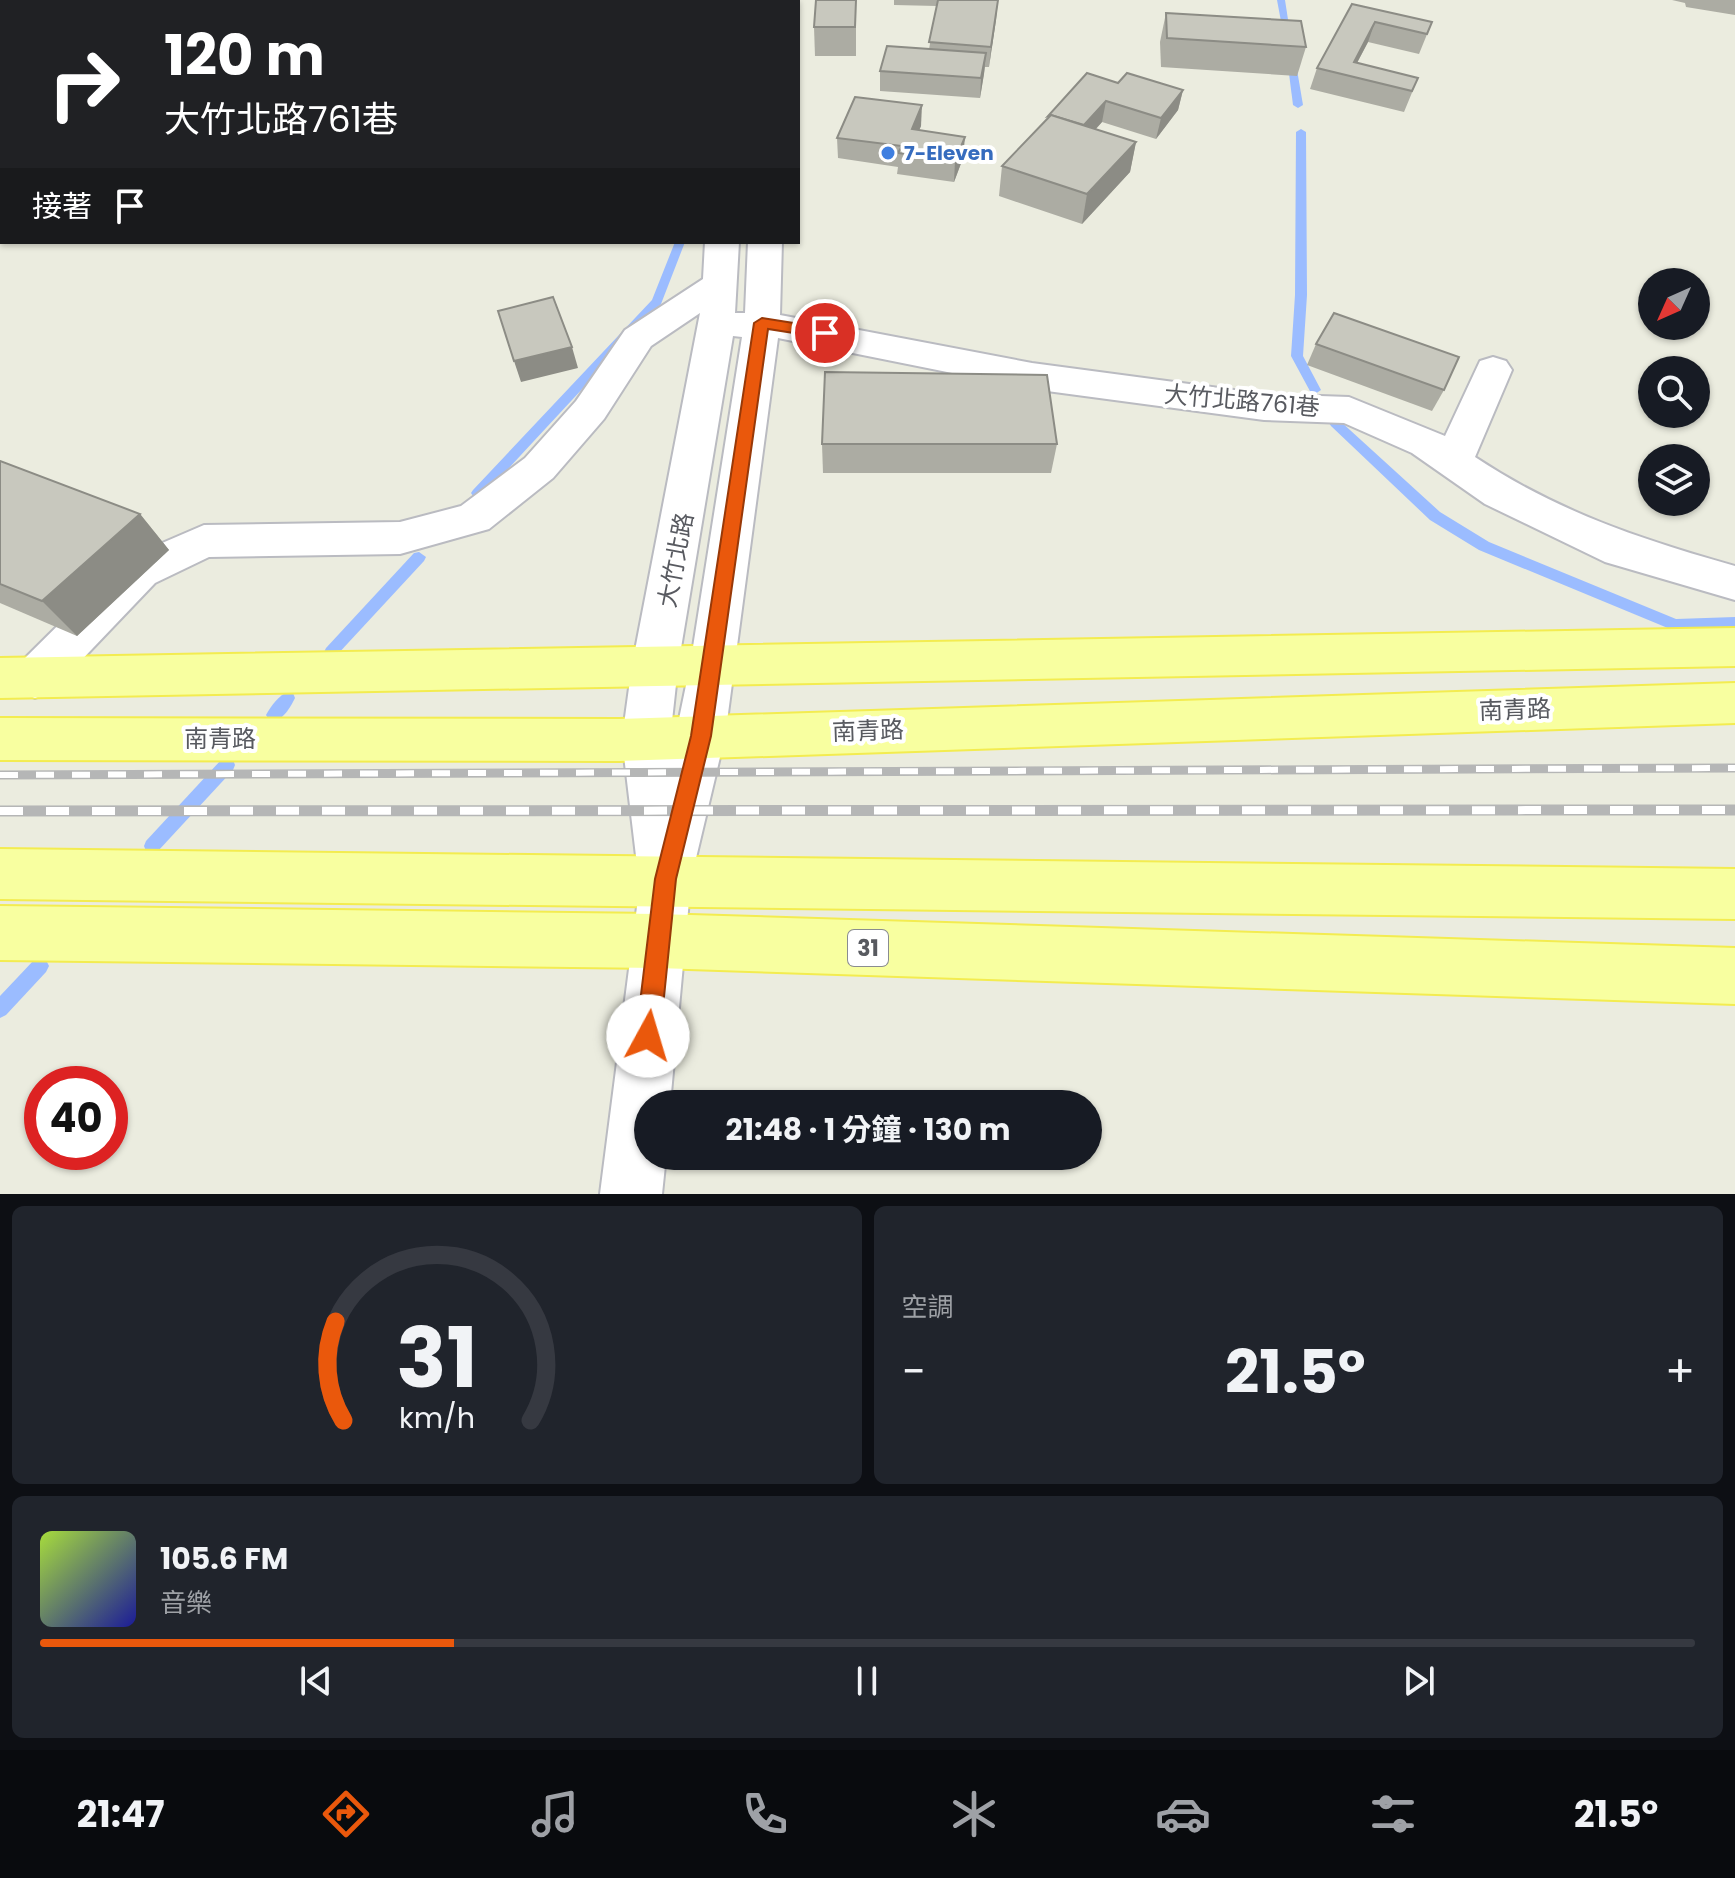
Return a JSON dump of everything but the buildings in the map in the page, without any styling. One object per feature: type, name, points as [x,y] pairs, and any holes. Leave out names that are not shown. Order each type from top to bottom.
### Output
[{"type":"main road","points":[[18,678],[1735,647]]},
{"type":"main road","name":"南青路","points":[[0,739],[646,739],[1735,703]]},
{"type":"main road","points":[[0,874],[665,879],[1735,894]]},
{"type":"main road","name":"31","points":[[0,933],[658,941],[1735,976]]},
{"type":"street","name":"大竹北路","points":[[665,879],[646,739],[655,666],[693,471],[717,304],[722,244]]},
{"type":"street","name":"大竹北路","points":[[631,1194],[665,879],[701,736],[713,666],[762,323],[765,244]]},
{"type":"street","name":"大竹北路761巷","points":[[717,304],[762,323],[1032,376],[1264,407],[1349,410],[1426,443],[1499,493],[1620,550],[1735,583]]},
{"type":"street","points":[[18,678],[140,571],[204,541],[400,538],[474,518],[539,468],[590,410],[638,338],[717,304]]},
{"type":"street","points":[[1453,462],[1493,370]]},
{"type":"waterway","points":[[1281,0],[1288,37]]},
{"type":"waterway","points":[[1291,58],[1298,105]]},
{"type":"waterway","points":[[1301,132],[1301,295],[1297,356],[1315,390]]},
{"type":"waterway","points":[[478,493],[657,301],[679,244]]},
{"type":"waterway","points":[[1335,423],[1435,516],[1484,546],[1675,625],[1735,623]]},
{"type":"waterway","points":[[331,652],[419,557]]},
{"type":"waterway","points":[[274,715],[288,698]]},
{"type":"waterway","points":[[152,846],[227,765]]},
{"type":"waterway","points":[[0,1009],[40,966]]},
{"type":"railway","points":[[0,775],[1735,768]]},
{"type":"railway","points":[[0,811],[1735,810]]},
{"type":"place","name":"7-Eleven","points":[[888,153]]},
{"type":"route","points":[[648,1036],[665,879],[701,736],[762,323],[825,333]]}]
